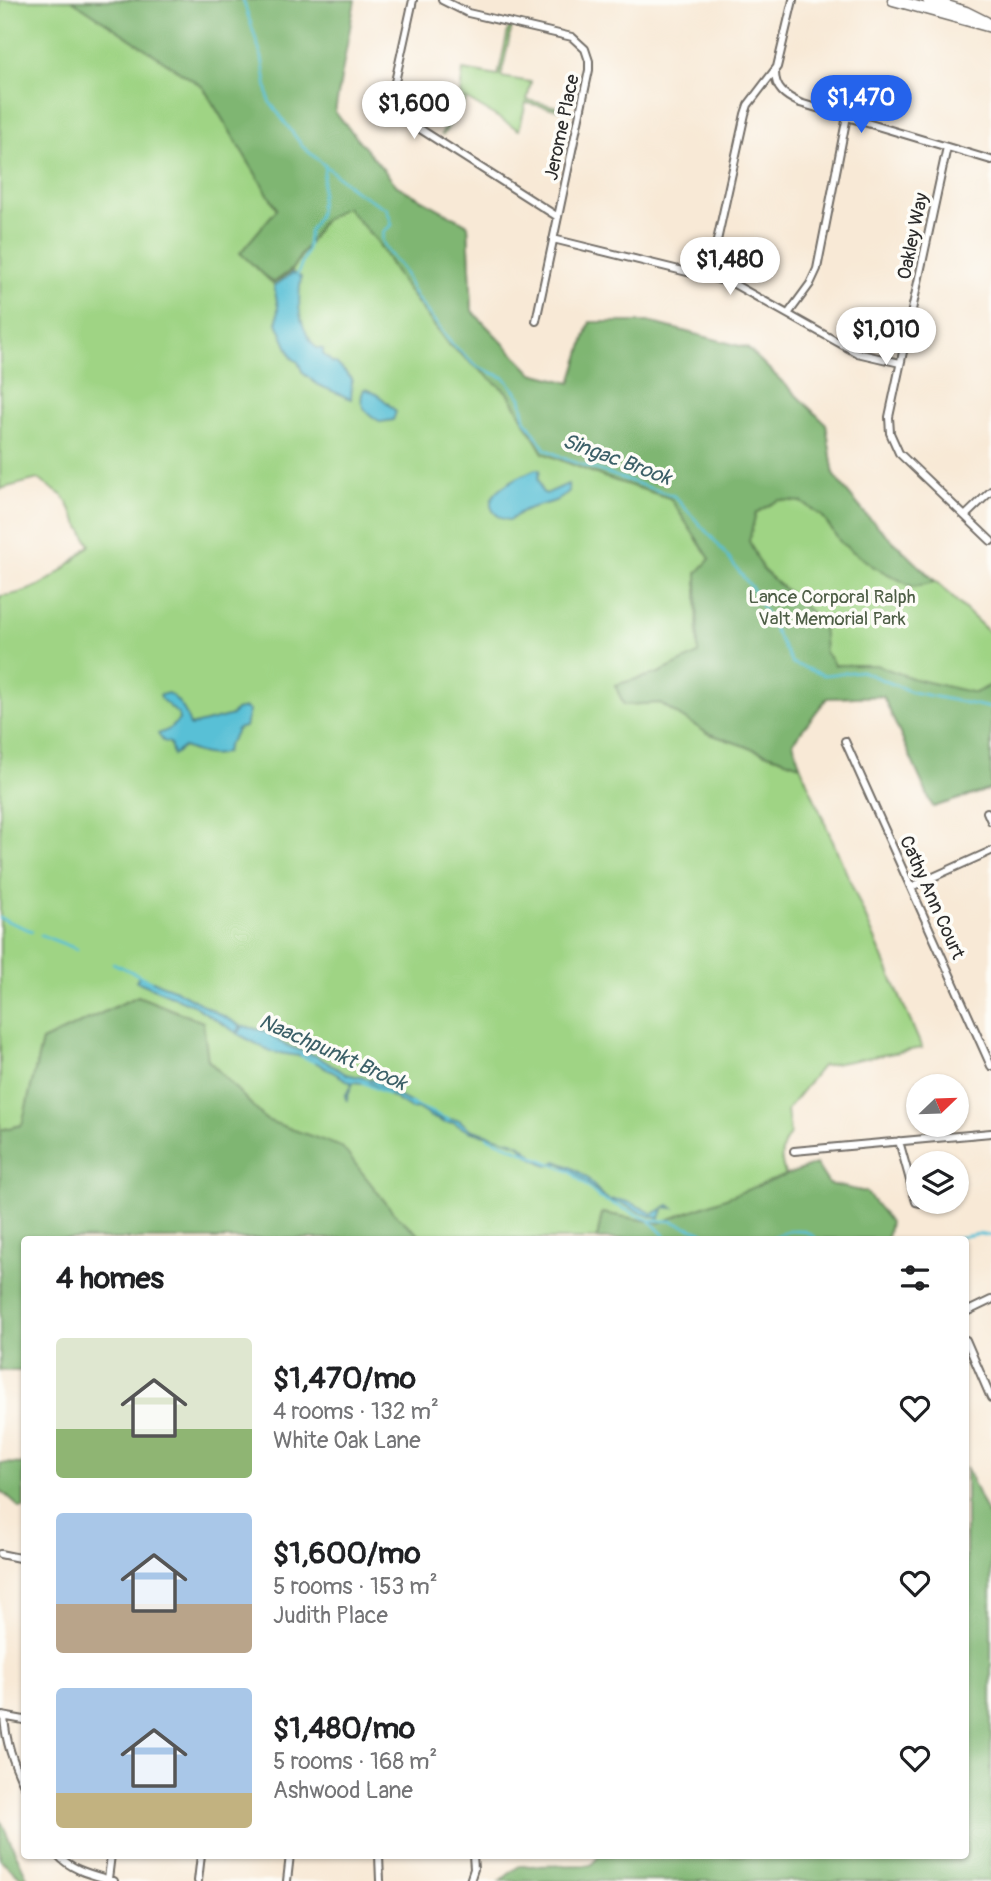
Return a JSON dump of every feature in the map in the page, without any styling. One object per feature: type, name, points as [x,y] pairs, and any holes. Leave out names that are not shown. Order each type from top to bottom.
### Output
[{"type":"main road","points":[[893,0],[991,26]]},
{"type":"main road","points":[[928,0],[966,12],[991,26]]},
{"type":"street","points":[[413,0],[393,91],[397,111],[406,120],[558,217]]},
{"type":"street","name":"Jerome Place","points":[[442,0],[468,13],[564,34],[579,42],[589,61],[536,321]]},
{"type":"street","points":[[709,277],[745,114],[748,105],[776,70],[782,55],[793,0]]},
{"type":"street","points":[[776,70],[778,87],[788,98],[991,159]]},
{"type":"street","points":[[788,314],[810,284],[817,269],[848,117]]},
{"type":"street","name":"Oakley Way","points":[[947,147],[889,417],[890,433],[892,442],[900,453],[991,541]]},
{"type":"street","points":[[553,239],[740,286],[857,353],[901,363]]},
{"type":"street","points":[[965,516],[991,491]]},
{"type":"street","name":"Cathy Ann Court","points":[[845,741],[991,1066]]},
{"type":"street","points":[[987,811],[991,821]]},
{"type":"street","points":[[911,887],[991,851]]},
{"type":"street","points":[[794,1151],[991,1133]]},
{"type":"street","points":[[899,1141],[906,1170]]},
{"type":"street","points":[[969,1311],[991,1300]]},
{"type":"street","points":[[969,1347],[991,1398]]},
{"type":"street","points":[[0,1554],[21,1558]]},
{"type":"street","points":[[21,1719],[2,1716],[5,1739],[21,1778]]},
{"type":"street","points":[[61,1859],[79,1870],[111,1880],[111,1859]]},
{"type":"street","points":[[198,1881],[201,1859]]},
{"type":"street","points":[[287,1881],[290,1859]]},
{"type":"street","points":[[379,1859],[380,1881]]},
{"type":"street","points":[[470,1881],[474,1869],[473,1859]]},
{"type":"green space","points":[[0,0],[72,0],[203,87],[278,210],[241,253],[273,284],[292,271],[323,221],[346,207],[377,241],[397,275],[447,343],[508,393],[543,453],[604,477],[670,498],[703,549],[674,496],[568,460],[334,112],[397,186],[468,225],[472,311],[532,373],[571,383],[590,322],[649,322],[747,348],[826,424],[834,476],[867,516],[991,634],[991,789],[933,807],[883,696],[827,698],[793,742],[697,573],[698,655],[659,673],[615,685],[624,705],[660,703],[707,733],[800,765],[922,1048],[822,1066],[787,1110],[790,1134],[782,1154],[786,1176],[659,1223],[602,1213],[598,1236],[421,1236],[394,1213],[342,1148],[266,1120],[208,1060],[138,996],[42,1041],[22,1125],[0,1130],[0,596],[26,591],[50,580],[90,545],[64,497],[38,479],[0,489]]},
{"type":"green space","name":"Lance Corporal Ralph Valt Memorial Park","points":[[72,0],[355,0],[335,112],[397,186],[468,225],[472,311],[532,373],[571,383],[590,322],[649,322],[747,348],[826,424],[834,476],[867,516],[935,582],[913,587],[874,567],[841,543],[822,516],[801,502],[779,500],[756,513],[749,541],[763,570],[823,623],[825,652],[835,665],[876,665],[915,679],[975,693],[991,685],[991,789],[933,807],[883,696],[827,698],[793,742],[800,765],[707,733],[660,703],[624,705],[615,685],[659,673],[698,654],[697,573],[710,559],[670,498],[604,477],[543,453],[508,393],[447,343],[397,275],[377,241],[346,207],[323,221],[291,270],[273,283],[240,253],[277,209],[203,87]]},
{"type":"green space","points":[[509,26],[512,26],[501,77],[531,82],[527,100],[576,111],[575,113],[526,103],[519,130],[467,99],[443,135],[441,134],[464,98],[460,94],[463,70],[498,76]]},
{"type":"green space","points":[[138,996],[203,1022],[208,1060],[266,1120],[342,1147],[394,1213],[421,1236],[21,1236],[21,1371],[0,1371],[0,1130],[22,1125],[42,1041]]},
{"type":"green space","points":[[816,1164],[829,1184],[866,1192],[890,1222],[888,1236],[598,1236],[602,1213],[659,1223]]},
{"type":"green space","points":[[0,1463],[21,1464],[21,1508],[0,1490]]},
{"type":"green space","points":[[969,1474],[991,1522],[991,1881],[500,1881],[519,1866],[591,1865],[596,1859],[969,1859]]},
{"type":"green space","points":[[0,1819],[29,1881],[25,1881],[0,1859]]},
{"type":"water","points":[[293,273],[301,277],[300,310],[306,333],[315,346],[323,349],[323,354],[352,379],[351,399],[318,385],[303,373],[298,362],[292,358],[277,323],[278,307],[274,286]]},
{"type":"water","points":[[364,389],[386,401],[396,412],[393,420],[381,422],[367,412],[361,400]]},
{"type":"water","points":[[536,469],[540,470],[538,479],[542,492],[546,494],[568,484],[569,491],[559,499],[525,510],[510,520],[498,516],[491,506],[496,492]]},
{"type":"water","points":[[168,693],[182,707],[190,726],[232,715],[236,710],[245,708],[249,711],[245,727],[237,729],[226,752],[221,754],[200,753],[184,747],[173,755],[170,743],[163,741],[158,734],[168,730],[179,720],[178,714],[161,699],[160,695]]},
{"type":"water","points":[[139,976],[174,989],[241,1026],[237,1033],[193,1005],[136,981]]},
{"type":"water","points":[[243,1026],[265,1031],[285,1045],[316,1056],[346,1074],[377,1081],[387,1090],[441,1119],[459,1120],[470,1129],[500,1139],[468,1131],[454,1123],[445,1123],[417,1108],[411,1109],[372,1084],[353,1082],[347,1101],[345,1096],[352,1085],[350,1082],[306,1057],[272,1052],[238,1034]]},
{"type":"water","points":[[518,1144],[550,1165],[556,1161],[577,1170],[609,1200],[625,1201],[653,1214],[664,1208],[660,1218],[607,1201],[560,1163],[547,1166],[528,1155]]},
{"type":"waterway","name":"Singac Brook","points":[[243,0],[262,58],[269,101],[303,147],[354,190],[387,209],[392,225],[384,231],[382,240],[403,270],[416,297],[452,344],[478,367],[505,378],[521,398],[525,419],[545,449],[568,460],[674,496],[716,542],[752,588],[792,663],[824,675],[861,671],[912,692],[991,708]]},
{"type":"waterway","points":[[297,275],[307,251],[309,232],[319,214],[325,165]]},
{"type":"waterway","name":"Naachpunkt Brook","points":[[0,918],[32,931]]},
{"type":"waterway","name":"Naachpunkt Brook","points":[[41,935],[77,949]]},
{"type":"waterway","name":"Naachpunkt Brook","points":[[113,963],[151,981]]},
{"type":"waterway","name":"Naachpunkt Brook","points":[[301,1056],[314,1062]]},
{"type":"waterway","name":"Naachpunkt Brook","points":[[362,1082],[388,1094]]},
{"type":"waterway","name":"Naachpunkt Brook","points":[[410,1103],[449,1120]]},
{"type":"waterway","name":"Naachpunkt Brook","points":[[487,1137],[571,1172],[600,1198],[649,1220],[665,1236]]},
{"type":"waterway","name":"Naachpunkt Brook","points":[[649,1220],[671,1221],[707,1234],[738,1236]]},
{"type":"waterway","name":"Naachpunkt Brook","points":[[778,1236],[795,1230],[812,1236]]},
{"type":"waterway","name":"Naachpunkt Brook","points":[[966,1236],[991,1236]]}]
